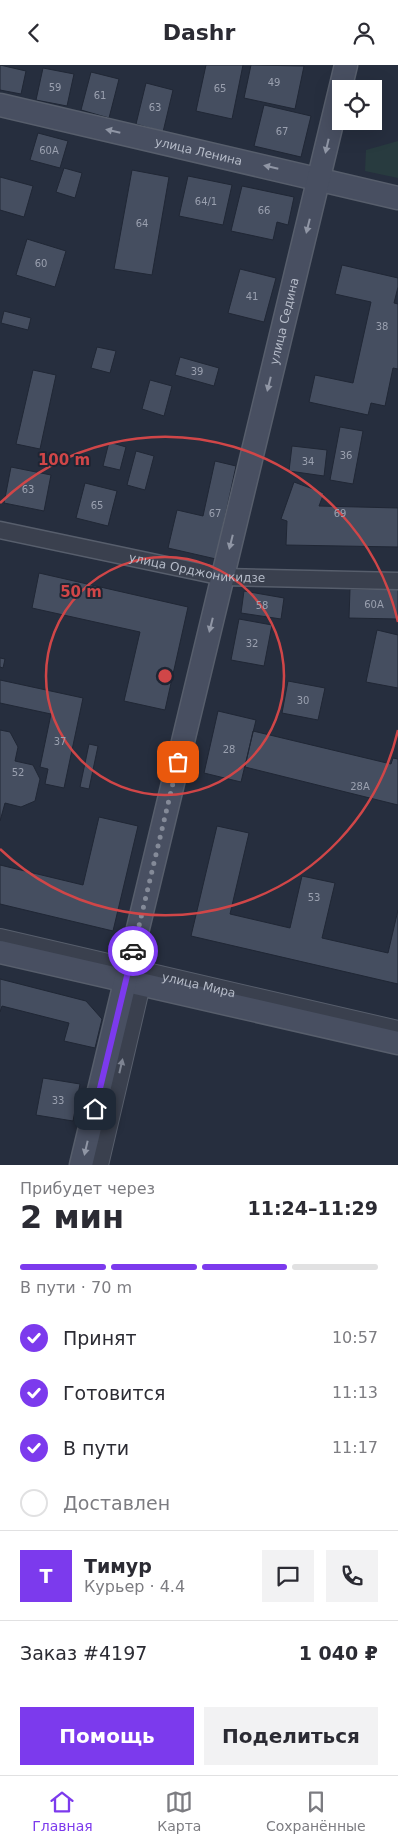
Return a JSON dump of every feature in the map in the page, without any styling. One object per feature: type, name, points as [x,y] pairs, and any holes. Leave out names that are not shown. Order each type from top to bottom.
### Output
[{"type":"main road","name":"улица Седина","points":[[134,977],[223,577],[346,65]]},
{"type":"main road","name":"улица Ленина","points":[[0,105],[398,198]]},
{"type":"main road","name":"улица Мира","points":[[0,952],[134,977],[398,1043]]},
{"type":"main road","points":[[82,1165],[134,977]]},
{"type":"street","name":"улица Орджоникидзе","points":[[0,530],[223,577],[398,581]]},
{"type":"street","name":"улица Мира","points":[[0,939],[134,977],[398,1031]]},
{"type":"street","points":[[98,1165],[134,977]]},
{"type":"green space","points":[[398,141],[398,178],[365,171],[366,150]]},
{"type":"building","points":[[0,65],[26,71],[21,94],[0,90]]},
{"type":"building","points":[[206,65],[243,65],[232,119],[196,111]]},
{"type":"building","points":[[251,65],[304,66],[295,109],[244,98]]},
{"type":"building","points":[[43,68],[74,74],[67,106],[36,100]]},
{"type":"building","points":[[91,72],[119,79],[109,118],[81,110]]},
{"type":"building","points":[[146,83],[173,90],[163,132],[136,124]]},
{"type":"building","points":[[264,105],[311,116],[301,157],[254,146]]},
{"type":"building","points":[[38,133],[68,141],[60,168],[30,160]]},
{"type":"building","points":[[64,168],[82,173],[75,198],[56,192]]},
{"type":"building","points":[[132,170],[169,177],[152,275],[114,269]]},
{"type":"building","points":[[188,176],[232,185],[223,225],[179,216]]},
{"type":"building","points":[[0,177],[33,186],[24,217],[0,210]]},
{"type":"building","points":[[242,186],[294,197],[288,225],[277,222],[273,240],[231,231]]},
{"type":"building","points":[[27,239],[66,251],[55,287],[16,275]]},
{"type":"building","points":[[342,265],[398,278],[394,303],[398,304],[398,369],[393,368],[385,406],[371,403],[368,415],[309,402],[315,375],[353,383],[371,302],[335,294]]},
{"type":"building","points":[[240,269],[276,278],[264,322],[228,313]]},
{"type":"building","points":[[4,311],[31,318],[28,330],[1,323]]},
{"type":"building","points":[[97,347],[116,351],[110,373],[91,368]]},
{"type":"building","points":[[180,357],[219,368],[214,386],[175,375]]},
{"type":"building","points":[[33,370],[56,375],[40,449],[16,444]]},
{"type":"building","points":[[150,380],[172,386],[164,416],[142,409]]},
{"type":"building","points":[[340,427],[363,431],[353,484],[330,480]]},
{"type":"building","points":[[109,442],[126,447],[120,470],[103,466]]},
{"type":"building","points":[[292,446],[327,450],[324,476],[289,471]]},
{"type":"building","points":[[136,451],[154,456],[145,490],[127,485]]},
{"type":"building","points":[[215,461],[236,466],[216,559],[168,548],[177,510],[203,516]]},
{"type":"building","points":[[11,467],[51,475],[44,511],[4,503]]},
{"type":"building","points":[[294,482],[324,493],[319,506],[398,508],[398,547],[286,545],[287,521],[281,519]]},
{"type":"building","points":[[85,483],[117,491],[108,526],[76,518]]},
{"type":"building","points":[[39,573],[188,607],[165,710],[124,701],[140,632],[32,608]]},
{"type":"building","points":[[350,589],[398,589],[398,619],[349,618]]},
{"type":"building","points":[[244,591],[284,598],[281,619],[241,613]]},
{"type":"building","points":[[239,619],[272,625],[264,666],[231,660]]},
{"type":"building","points":[[377,630],[398,635],[398,688],[366,682]]},
{"type":"building","points":[[0,658],[5,659],[3,668],[0,667]]},
{"type":"building","points":[[0,680],[83,698],[64,788],[45,784],[48,769],[40,767],[51,714],[0,703]]},
{"type":"building","points":[[288,681],[325,688],[318,720],[282,713]]},
{"type":"building","points":[[218,711],[256,720],[241,782],[204,773]]},
{"type":"building","points":[[0,730],[10,732],[18,747],[15,761],[33,765],[40,779],[35,801],[21,807],[5,803],[0,821]]},
{"type":"building","points":[[253,731],[391,764],[393,758],[398,759],[398,805],[245,767]]},
{"type":"building","points":[[89,744],[98,746],[89,789],[80,787]]},
{"type":"building","points":[[99,817],[138,826],[113,931],[0,904],[0,865],[83,885]]},
{"type":"building","points":[[217,826],[249,833],[230,914],[290,928],[302,876],[335,883],[322,938],[388,953],[398,910],[398,984],[191,936]]},
{"type":"building","points":[[0,979],[86,1001],[102,1019],[95,1048],[64,1041],[69,1023],[2,1006],[0,1012]]},
{"type":"building","points":[[43,1078],[80,1084],[73,1121],[36,1115]]},
{"type":"way so far","points":[[133,951],[178,762]]},
{"type":"route","points":[[95,1109],[133,951]]}]
